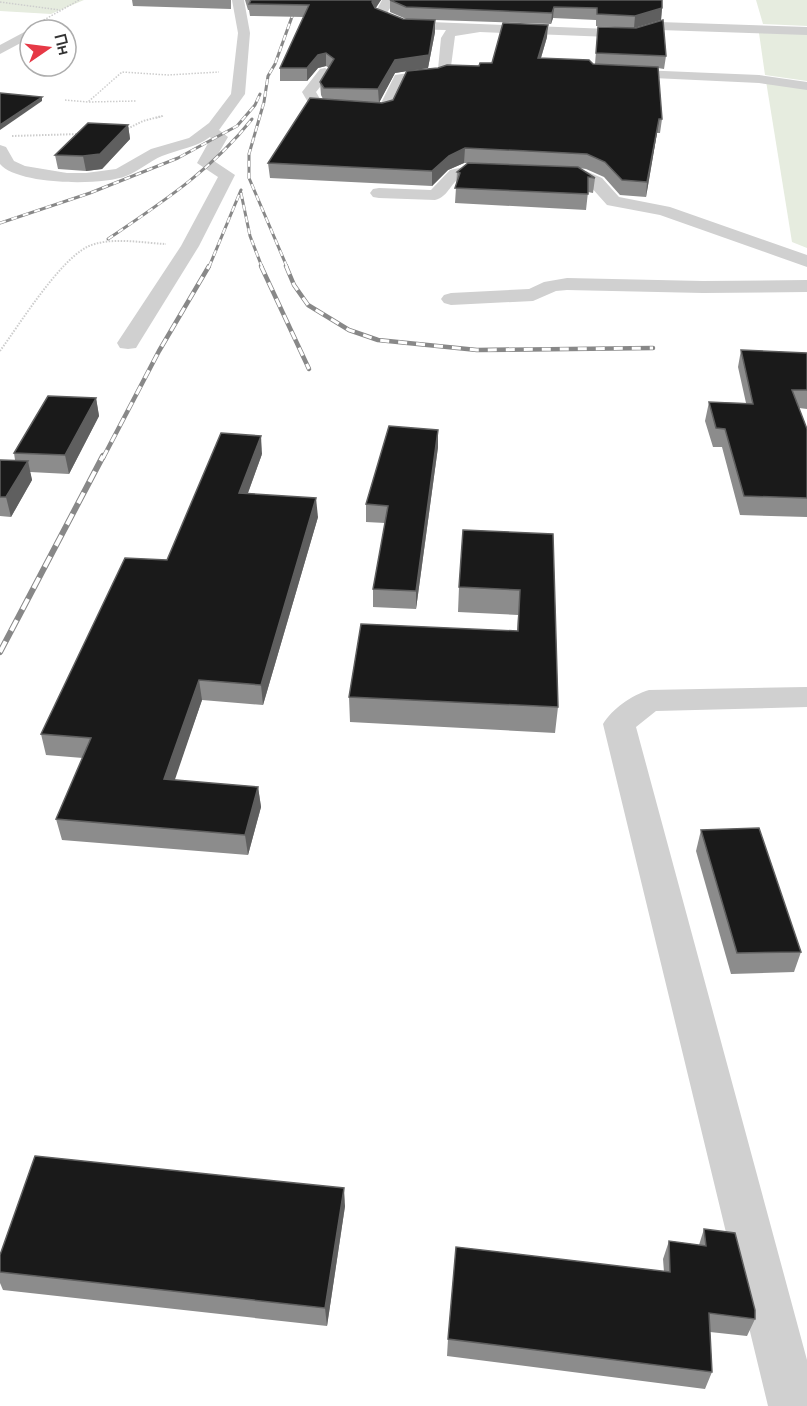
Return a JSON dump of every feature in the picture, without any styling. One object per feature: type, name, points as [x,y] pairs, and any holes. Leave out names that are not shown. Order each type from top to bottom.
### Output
[{"type":"street","points":[[3,144],[8,164],[21,170],[67,178],[86,178],[120,173],[157,152],[195,141],[209,130],[238,94],[244,33],[238,0]]},
{"type":"street","points":[[389,0],[384,4],[380,15],[403,25],[635,34],[659,21],[807,31]]},
{"type":"street","points":[[325,72],[309,92],[318,108],[382,110],[387,108],[400,78],[438,75],[445,71],[447,38],[450,33],[476,28]]},
{"type":"street","points":[[0,50],[18,40]]},
{"type":"street","points":[[597,72],[759,79],[807,86]]},
{"type":"street","points":[[128,343],[190,246],[227,175],[205,163],[220,137],[209,130]]},
{"type":"street","points":[[379,193],[435,195],[444,189],[452,175],[464,170],[510,172]]},
{"type":"street","points":[[534,173],[580,175],[596,182],[613,201],[664,211],[807,261]]},
{"type":"street","points":[[451,299],[533,295],[552,286],[567,284],[703,287],[807,286]]},
{"type":"street","points":[[794,1406],[619,724],[649,701],[807,697]]},
{"type":"path","points":[[47,18],[79,0]]},
{"type":"path","points":[[0,2],[60,10]]},
{"type":"path","points":[[88,102],[122,72],[168,75],[240,71]]},
{"type":"path","points":[[65,100],[136,101]]},
{"type":"path","points":[[123,131],[143,121],[163,116]]},
{"type":"path","points":[[3,144],[21,134],[83,134]]},
{"type":"path","points":[[0,351],[70,260],[87,247],[108,244],[190,246]]},
{"type":"shaded area","points":[[0,0],[84,0],[51,14],[0,11]]},
{"type":"shaded area","points":[[756,0],[807,0],[807,26],[763,24]]},
{"type":"shaded area","points":[[759,33],[807,34],[807,81],[765,75]]},
{"type":"shaded area","points":[[766,81],[807,87],[807,248],[792,242]]},
{"type":"building","points":[[251,0],[373,0],[375,8],[403,19],[435,20],[429,55],[395,60],[378,89],[324,88],[320,82],[334,59],[326,53],[318,55],[307,68],[280,68],[309,5],[249,4]]},
{"type":"building","points":[[390,0],[662,0],[662,8],[635,16],[597,14],[597,8],[554,7],[552,13],[406,7]]},
{"type":"building","points":[[663,20],[666,56],[596,53],[598,27],[636,28]]},
{"type":"building","points":[[503,23],[548,25],[538,58],[589,60],[593,64],[658,67],[662,119],[659,119],[647,182],[622,180],[605,162],[587,154],[465,148],[449,156],[432,171],[268,163],[310,98],[382,103],[393,100],[407,71],[447,65],[479,66],[480,63],[492,63]]},
{"type":"building","points":[[0,93],[42,97],[0,125]]},
{"type":"building","points":[[88,123],[128,125],[100,154],[55,155]]},
{"type":"building","points":[[468,163],[578,167],[595,178],[588,177],[588,194],[455,188],[460,173],[457,172]]},
{"type":"building","points":[[741,350],[807,353],[807,390],[792,390],[807,429],[807,498],[744,496],[725,429],[716,428],[709,402],[753,404]]},
{"type":"building","points":[[48,396],[96,398],[65,455],[14,453]]},
{"type":"building","points":[[389,426],[438,430],[416,591],[373,589],[388,506],[366,504]]},
{"type":"building","points":[[221,433],[261,436],[239,493],[316,498],[261,685],[199,680],[164,779],[258,787],[245,835],[56,819],[91,738],[41,734],[125,558],[167,560]]},
{"type":"building","points":[[0,460],[28,461],[6,497],[0,497]]},
{"type":"building","points":[[463,530],[553,534],[558,707],[349,697],[361,624],[518,631],[520,590],[459,587]]},
{"type":"building","points":[[759,828],[801,952],[737,953],[701,830]]},
{"type":"building","points":[[35,1156],[344,1188],[325,1308],[0,1272],[0,1255]]},
{"type":"building","points":[[704,1229],[735,1233],[755,1310],[755,1319],[709,1313],[712,1372],[448,1339],[456,1247],[670,1272],[669,1241],[706,1246]]},
{"type":"railway","points":[[287,267],[249,178],[249,154],[264,102],[268,76],[275,64],[298,0]]},
{"type":"railway","points":[[0,223],[90,193],[178,158],[237,126],[255,105],[260,94]]},
{"type":"railway","points":[[108,239],[185,185],[220,154],[252,119]]},
{"type":"railway","points":[[209,267],[241,190]]},
{"type":"railway","points":[[241,193],[250,236],[262,267]]},
{"type":"railway","points":[[103,458],[159,351],[209,266]]},
{"type":"railway","points":[[261,266],[309,369]]},
{"type":"railway","points":[[286,266],[294,285],[308,305],[349,330],[378,340],[477,350],[653,348]]},
{"type":"railway","points":[[0,652],[103,456]]}]
